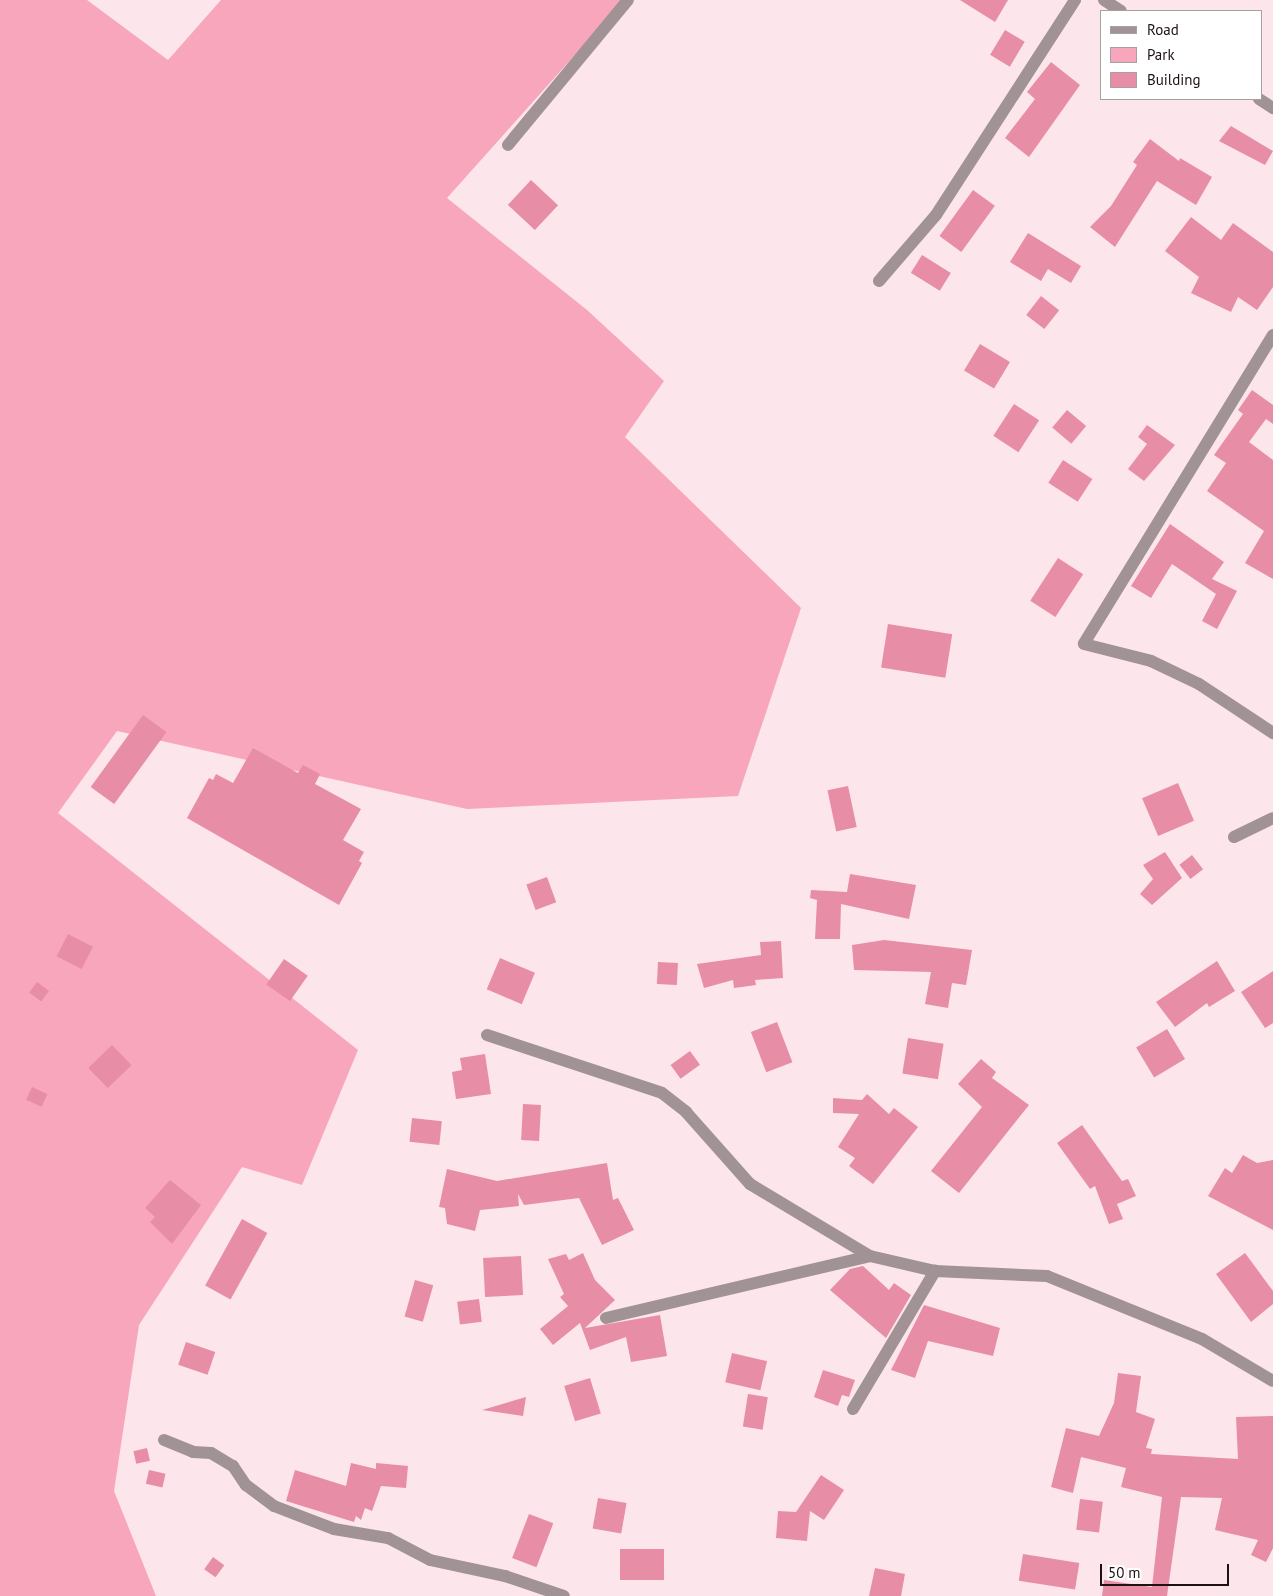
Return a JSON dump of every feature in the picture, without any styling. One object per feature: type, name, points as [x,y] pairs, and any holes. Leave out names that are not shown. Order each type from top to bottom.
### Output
[{"type":"street","points":[[508,145],[628,0]]},
{"type":"street","points":[[879,280],[936,214],[1075,0]]},
{"type":"street","points":[[1104,0],[1119,10]]},
{"type":"street","points":[[1261,100],[1273,108]]},
{"type":"street","points":[[1273,335],[1084,644],[1151,661],[1199,684],[1273,733]]},
{"type":"street","points":[[1234,837],[1273,818]]},
{"type":"street","points":[[487,1035],[662,1093],[686,1112],[750,1184],[870,1256],[934,1271],[1047,1276],[1202,1340],[1273,1381]]},
{"type":"street","points":[[606,1318],[870,1256]]},
{"type":"street","points":[[853,1409],[934,1271]]},
{"type":"street","points":[[164,1440],[193,1452],[211,1453],[233,1466],[246,1485],[274,1506],[334,1529],[388,1538],[430,1560],[505,1576],[564,1596]]},
{"type":"green space","points":[[0,0],[87,0],[168,60],[221,0],[624,0],[447,198],[587,310],[664,381],[625,437],[801,608],[738,796],[467,809],[117,731],[58,813],[358,1050],[302,1185],[242,1167],[139,1325],[114,1491],[156,1596],[0,1596]]},
{"type":"building","points":[[960,0],[1008,0],[995,22]]},
{"type":"building","points":[[1005,30],[1025,42],[1010,67],[990,55]]},
{"type":"building","points":[[1051,62],[1080,85],[1029,157],[1005,138],[1035,99],[1027,92]]},
{"type":"building","points":[[1231,126],[1273,151],[1265,165],[1219,141]]},
{"type":"building","points":[[1150,139],[1179,161],[1180,158],[1212,177],[1196,205],[1157,181],[1115,247],[1090,227],[1111,206],[1137,165],[1133,162]]},
{"type":"building","points":[[531,180],[558,205],[535,230],[508,205]]},
{"type":"building","points":[[973,190],[995,206],[961,252],[939,236]]},
{"type":"building","points":[[1191,217],[1221,240],[1233,223],[1273,252],[1273,287],[1257,310],[1238,297],[1231,312],[1191,293],[1199,277],[1165,251]]},
{"type":"building","points":[[1028,233],[1081,266],[1071,283],[1048,269],[1041,281],[1010,262]]},
{"type":"building","points":[[922,255],[951,273],[940,291],[911,273]]},
{"type":"building","points":[[1041,296],[1059,310],[1044,329],[1026,315]]},
{"type":"building","points":[[980,344],[1010,362],[994,389],[964,371]]},
{"type":"building","points":[[1252,390],[1273,405],[1273,424],[1266,419],[1249,442],[1273,460],[1273,579],[1245,563],[1264,531],[1207,491],[1226,463],[1214,455],[1243,414],[1238,410]]},
{"type":"building","points":[[1014,404],[1039,420],[1018,452],[993,436]]},
{"type":"building","points":[[1067,410],[1086,426],[1071,444],[1052,428]]},
{"type":"building","points":[[1147,425],[1175,445],[1144,481],[1128,469],[1147,444],[1138,437]]},
{"type":"building","points":[[1063,460],[1092,479],[1078,502],[1048,483]]},
{"type":"building","points":[[1170,524],[1224,562],[1212,579],[1237,591],[1217,629],[1202,621],[1216,594],[1172,564],[1151,598],[1131,586]]},
{"type":"building","points":[[1058,558],[1083,574],[1055,617],[1030,601]]},
{"type":"building","points":[[888,624],[952,634],[945,678],[881,667]]},
{"type":"building","points":[[143,715],[166,732],[114,804],[91,787]]},
{"type":"building","points":[[253,748],[298,773],[303,765],[320,774],[315,784],[361,809],[343,840],[364,852],[359,861],[362,863],[339,905],[187,818],[209,778],[213,780],[216,774],[233,783]]},
{"type":"building","points":[[1178,783],[1194,821],[1158,836],[1142,798]]},
{"type":"building","points":[[848,786],[857,827],[836,831],[827,790]]},
{"type":"building","points":[[1165,852],[1182,878],[1152,905],[1140,894],[1153,879],[1143,865]]},
{"type":"building","points":[[1192,855],[1203,869],[1190,879],[1179,865]]},
{"type":"building","points":[[850,874],[916,885],[909,919],[841,904],[840,939],[815,939],[817,900],[810,898],[811,890],[847,892]]},
{"type":"building","points":[[547,877],[556,902],[536,910],[526,885]]},
{"type":"building","points":[[68,934],[93,947],[82,969],[57,956]]},
{"type":"building","points":[[884,940],[972,950],[966,985],[952,983],[948,1008],[925,1004],[931,972],[854,970],[852,945]]},
{"type":"building","points":[[781,941],[783,978],[755,980],[756,985],[734,988],[733,980],[704,988],[697,964],[761,955],[760,942]]},
{"type":"building","points":[[500,958],[535,973],[522,1004],[487,989]]},
{"type":"building","points":[[284,959],[308,976],[290,1001],[266,984]]},
{"type":"building","points":[[1217,961],[1235,991],[1209,1007],[1207,1003],[1175,1027],[1156,1002]]},
{"type":"building","points":[[658,962],[678,963],[677,985],[657,984]]},
{"type":"building","points":[[1273,971],[1273,1023],[1265,1028],[1241,992]]},
{"type":"building","points":[[37,982],[49,991],[41,1001],[29,992]]},
{"type":"building","points":[[777,1022],[792,1062],[766,1072],[751,1032]]},
{"type":"building","points":[[1167,1029],[1185,1059],[1154,1078],[1136,1048]]},
{"type":"building","points":[[908,1038],[944,1044],[938,1079],[902,1074]]},
{"type":"building","points":[[112,1045],[131,1065],[108,1088],[88,1068]]},
{"type":"building","points":[[690,1051],[700,1065],[681,1079],[671,1065]]},
{"type":"building","points":[[485,1054],[491,1094],[456,1099],[452,1072],[462,1070],[460,1058]]},
{"type":"building","points":[[981,1059],[996,1072],[992,1078],[1029,1105],[959,1193],[931,1171],[982,1107],[958,1084]]},
{"type":"building","points":[[32,1087],[47,1094],[41,1107],[26,1100]]},
{"type":"building","points":[[867,1094],[889,1114],[894,1108],[918,1127],[873,1184],[849,1166],[855,1158],[838,1147],[859,1114],[833,1113],[833,1098],[862,1100]]},
{"type":"building","points":[[523,1104],[541,1105],[539,1141],[521,1140]]},
{"type":"building","points":[[412,1118],[442,1121],[439,1145],[409,1142]]},
{"type":"building","points":[[1082,1125],[1122,1181],[1128,1179],[1136,1196],[1117,1204],[1123,1219],[1109,1224],[1095,1186],[1090,1189],[1057,1143]]},
{"type":"building","points":[[1243,1155],[1257,1163],[1273,1160],[1273,1230],[1208,1196],[1225,1168],[1232,1173]]},
{"type":"building","points":[[607,1163],[613,1200],[618,1198],[634,1230],[602,1245],[579,1198],[524,1205],[518,1194],[519,1206],[480,1210],[475,1231],[447,1224],[445,1208],[439,1207],[447,1169],[497,1181]]},
{"type":"building","points":[[170,1180],[201,1205],[172,1244],[150,1222],[155,1217],[145,1208]]},
{"type":"building","points":[[242,1219],[267,1233],[231,1300],[205,1285]]},
{"type":"building","points":[[583,1253],[595,1280],[615,1300],[585,1328],[660,1315],[667,1356],[631,1362],[626,1337],[590,1350],[580,1323],[553,1345],[540,1329],[568,1306],[560,1297],[564,1294],[548,1259],[566,1254],[569,1260]]},
{"type":"building","points":[[1245,1253],[1273,1291],[1273,1304],[1251,1322],[1216,1274]]},
{"type":"building","points":[[521,1256],[523,1295],[485,1297],[483,1258]]},
{"type":"building","points":[[863,1266],[889,1290],[894,1283],[911,1295],[886,1338],[830,1290],[850,1269]]},
{"type":"building","points":[[415,1280],[433,1285],[423,1322],[405,1317]]},
{"type":"building","points":[[479,1299],[482,1322],[460,1325],[457,1302]]},
{"type":"building","points":[[924,1305],[1000,1328],[993,1356],[928,1341],[915,1378],[891,1370]]},
{"type":"building","points":[[186,1342],[215,1352],[207,1375],[178,1365]]},
{"type":"building","points":[[732,1353],[767,1361],[760,1390],[725,1382]]},
{"type":"building","points":[[823,1370],[855,1380],[849,1397],[842,1395],[838,1406],[814,1397]]},
{"type":"building","points":[[1118,1373],[1141,1376],[1136,1412],[1155,1419],[1146,1448],[1152,1449],[1151,1454],[1238,1459],[1236,1417],[1273,1416],[1273,1548],[1266,1562],[1251,1555],[1258,1540],[1215,1530],[1222,1498],[1181,1497],[1167,1596],[1102,1596],[1104,1580],[1152,1587],[1162,1497],[1121,1487],[1126,1468],[1081,1457],[1073,1493],[1051,1487],[1066,1428],[1099,1436],[1114,1403]]},
{"type":"building","points":[[590,1378],[601,1413],[575,1421],[564,1386]]},
{"type":"building","points":[[748,1394],[768,1397],[763,1430],[743,1427]]},
{"type":"building","points":[[526,1397],[523,1416],[482,1410]]},
{"type":"building","points":[[147,1448],[150,1461],[136,1464],[133,1451]]},
{"type":"building","points":[[351,1463],[376,1469],[376,1463],[408,1466],[406,1488],[381,1486],[372,1511],[365,1508],[361,1520],[356,1516],[354,1522],[286,1501],[295,1470],[346,1486]]},
{"type":"building","points":[[149,1470],[166,1474],[162,1487],[146,1484]]},
{"type":"building","points":[[821,1475],[844,1490],[824,1520],[810,1511],[807,1541],[776,1538],[778,1511],[796,1512]]},
{"type":"building","points":[[598,1498],[627,1503],[621,1534],[593,1529]]},
{"type":"building","points":[[1080,1499],[1103,1502],[1099,1533],[1076,1530]]},
{"type":"building","points":[[529,1514],[553,1523],[536,1567],[512,1558]]},
{"type":"building","points":[[620,1549],[664,1549],[664,1580],[620,1580]]},
{"type":"building","points":[[1023,1554],[1079,1563],[1075,1590],[1019,1581]]},
{"type":"building","points":[[213,1557],[224,1565],[216,1577],[204,1569]]},
{"type":"building","points":[[875,1568],[905,1574],[901,1596],[869,1596]]}]
